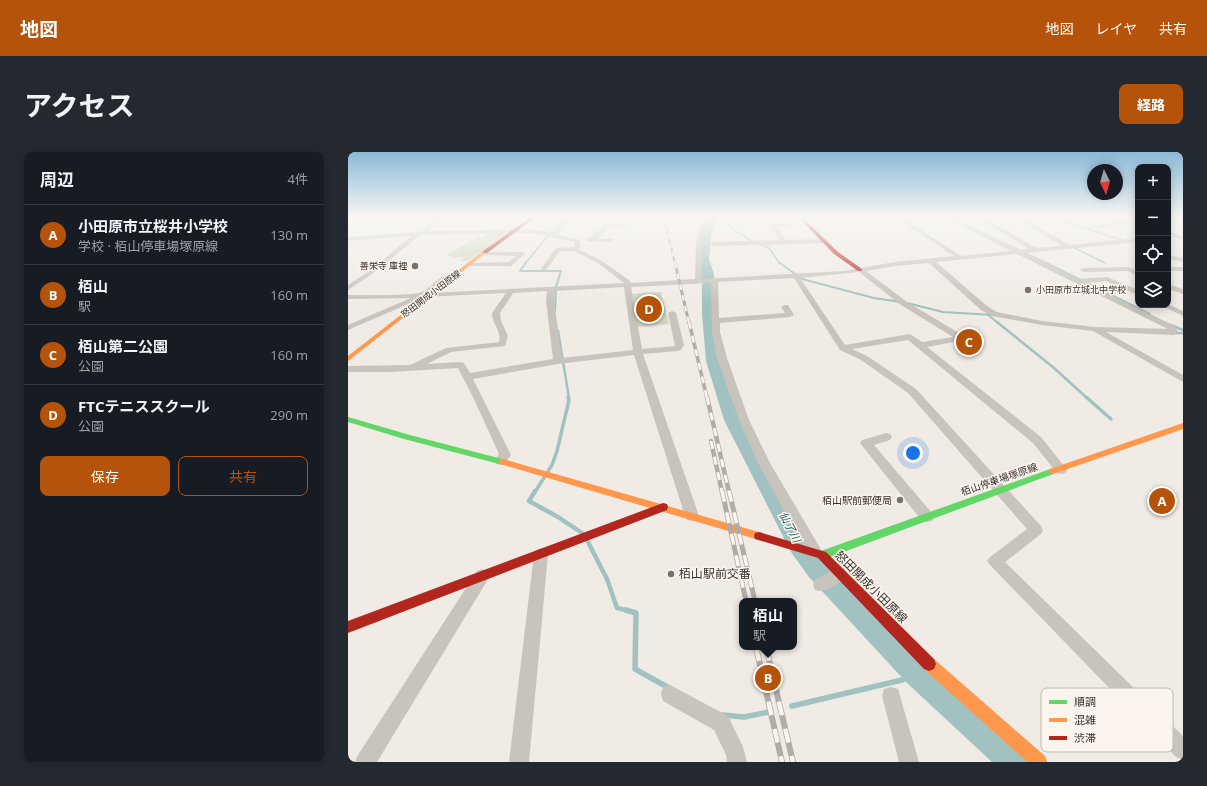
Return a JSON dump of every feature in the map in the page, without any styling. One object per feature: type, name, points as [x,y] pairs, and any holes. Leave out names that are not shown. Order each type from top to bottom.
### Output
[{"type":"main road","name":"怒田開成小田原線","points":[[348,358],[424,295],[455,277],[495,245]]},
{"type":"main road","points":[[828,245],[836,253],[860,270]]},
{"type":"main road","points":[[348,419],[407,437],[500,461],[663,507],[819,554]]},
{"type":"main road","name":"栢山停車場塚原線","points":[[819,554],[1183,426]]},
{"type":"main road","points":[[348,627],[663,507]]},
{"type":"main road","name":"怒田開成小田原線","points":[[819,554],[928,663],[1039,762]]},
{"type":"street","points":[[348,288],[373,271],[405,245]]},
{"type":"street","points":[[699,245],[700,282]]},
{"type":"street","points":[[941,245],[961,258]]},
{"type":"street","points":[[931,260],[988,311],[1042,323],[1098,331],[1174,332],[1172,328],[1008,245]]},
{"type":"street","points":[[1029,245],[1037,250]]},
{"type":"street","points":[[348,297],[551,290],[800,277],[931,260],[1083,245]]},
{"type":"street","points":[[544,269],[558,249],[576,249],[627,281],[638,353],[692,516]]},
{"type":"street","points":[[470,265],[511,264],[522,254],[483,254]]},
{"type":"street","points":[[1171,258],[1183,260]]},
{"type":"street","points":[[1129,269],[1135,273]]},
{"type":"street","points":[[1083,270],[1135,269]]},
{"type":"street","points":[[1171,269],[1183,269]]},
{"type":"street","points":[[860,270],[903,302],[961,338],[921,345]]},
{"type":"street","points":[[800,277],[843,348],[864,358],[912,391],[1002,489],[1036,530],[995,561],[1121,688]]},
{"type":"street","points":[[1081,281],[1107,279],[1135,292]]},
{"type":"street","points":[[714,281],[716,332],[722,358],[753,443],[808,541],[819,554]]},
{"type":"street","points":[[1112,282],[1135,282]]},
{"type":"street","points":[[1171,287],[1183,292]]},
{"type":"street","points":[[551,290],[550,301],[558,362]]},
{"type":"street","points":[[411,368],[449,350],[502,344],[505,335],[495,317],[496,313],[511,291]]},
{"type":"street","points":[[348,328],[424,295]]},
{"type":"street","points":[[716,321],[790,315],[784,307]]},
{"type":"street","points":[[1170,308],[1183,314]]},
{"type":"street","points":[[467,377],[507,369],[680,347],[672,312]]},
{"type":"street","points":[[1098,331],[1183,379]]},
{"type":"street","points":[[843,348],[910,337],[1036,440],[1061,470]]},
{"type":"street","points":[[348,369],[411,368],[461,365],[478,397],[505,455],[500,461]]},
{"type":"street","points":[[886,437],[866,443],[927,517]]},
{"type":"street","points":[[519,762],[541,554]]},
{"type":"street","points":[[821,585],[839,573]]},
{"type":"street","points":[[365,762],[482,576]]},
{"type":"street","points":[[670,694],[721,723],[736,754],[737,762]]},
{"type":"street","points":[[891,696],[909,762]]},
{"type":"street","points":[[1173,740],[1183,750]]},
{"type":"green space","points":[[463,245],[489,245],[468,261],[460,261],[463,257],[450,258],[452,256],[446,256]]},
{"type":"green space","points":[[661,292],[669,324],[637,327],[630,294]]},
{"type":"waterway","points":[[525,264],[540,245]]},
{"type":"waterway","name":"仙了川","points":[[705,245],[704,259],[708,274],[709,314],[714,361],[733,420],[800,545],[818,569],[918,672],[1017,762]]},
{"type":"waterway","points":[[763,245],[769,248],[780,264]]},
{"type":"waterway","points":[[1009,245],[1048,264]]},
{"type":"waterway","points":[[1071,246],[1105,263]]},
{"type":"waterway","points":[[526,263],[520,271],[561,271],[556,287],[555,311]]},
{"type":"waterway","points":[[780,263],[802,279],[874,298],[901,302]]},
{"type":"waterway","points":[[1046,263],[1150,314]]},
{"type":"waterway","points":[[907,303],[943,312],[988,315]]},
{"type":"waterway","points":[[988,315],[993,315]]},
{"type":"waterway","points":[[988,315],[998,323]]},
{"type":"waterway","points":[[997,322],[1054,368],[1087,398]]},
{"type":"waterway","points":[[1171,325],[1183,330]]},
{"type":"waterway","points":[[558,331],[569,398]]},
{"type":"waterway","points":[[1172,333],[1183,333]]},
{"type":"waterway","points":[[535,492],[552,465],[557,451],[569,400],[568,397]]},
{"type":"waterway","points":[[1086,397],[1111,419]]},
{"type":"waterway","points":[[535,491],[529,501],[558,517],[582,533]]},
{"type":"waterway","points":[[587,540],[607,579],[617,608],[627,610]]},
{"type":"waterway","points":[[627,610],[636,613],[635,669],[669,688]]},
{"type":"waterway","points":[[792,706],[902,680],[918,672]]},
{"type":"waterway","points":[[723,715],[744,717],[769,712]]},
{"type":"railway","points":[[671,245],[675,264]]},
{"type":"railway","points":[[675,263],[689,323]]},
{"type":"railway","points":[[689,322],[707,398]]},
{"type":"railway","points":[[707,397],[729,492]]},
{"type":"railway","points":[[711,441],[722,492]]},
{"type":"railway","points":[[722,491],[745,598]]},
{"type":"railway","points":[[729,491],[754,598]]},
{"type":"railway","points":[[757,650],[782,762]]},
{"type":"railway","points":[[767,650],[793,762]]},
{"type":"traffic: fast","points":[[348,419],[407,437],[503,462]]},
{"type":"traffic: fast","points":[[822,555],[1053,471]]},
{"type":"traffic: slow","points":[[348,359],[485,252]]},
{"type":"traffic: slow","points":[[1053,471],[1183,426]]},
{"type":"traffic: slow","points":[[503,462],[759,536]]},
{"type":"traffic: slow","points":[[929,664],[1039,762]]},
{"type":"traffic: jam","points":[[485,252],[494,245]]},
{"type":"traffic: jam","points":[[828,245],[836,253],[860,270]]},
{"type":"traffic: jam","points":[[348,627],[663,507]]},
{"type":"traffic: jam","points":[[759,536],[822,555],[929,664]]},
{"type":"place","name":"善栄寺 庫裡","points":[[415,266]]},
{"type":"place","name":"小田原市立城北中学校","points":[[1028,290]]},
{"type":"place","name":"FTCテニススクール","points":[[649,309]]},
{"type":"place","name":"栢山第二公園","points":[[969,342]]},
{"type":"place","name":"栢山駅前郵便局","points":[[900,500]]},
{"type":"place","name":"小田原市立桜井小学校","points":[[1162,501]]},
{"type":"place","name":"栢山駅前交番","points":[[671,574]]},
{"type":"place","name":"栢山","points":[[768,678]]}]
